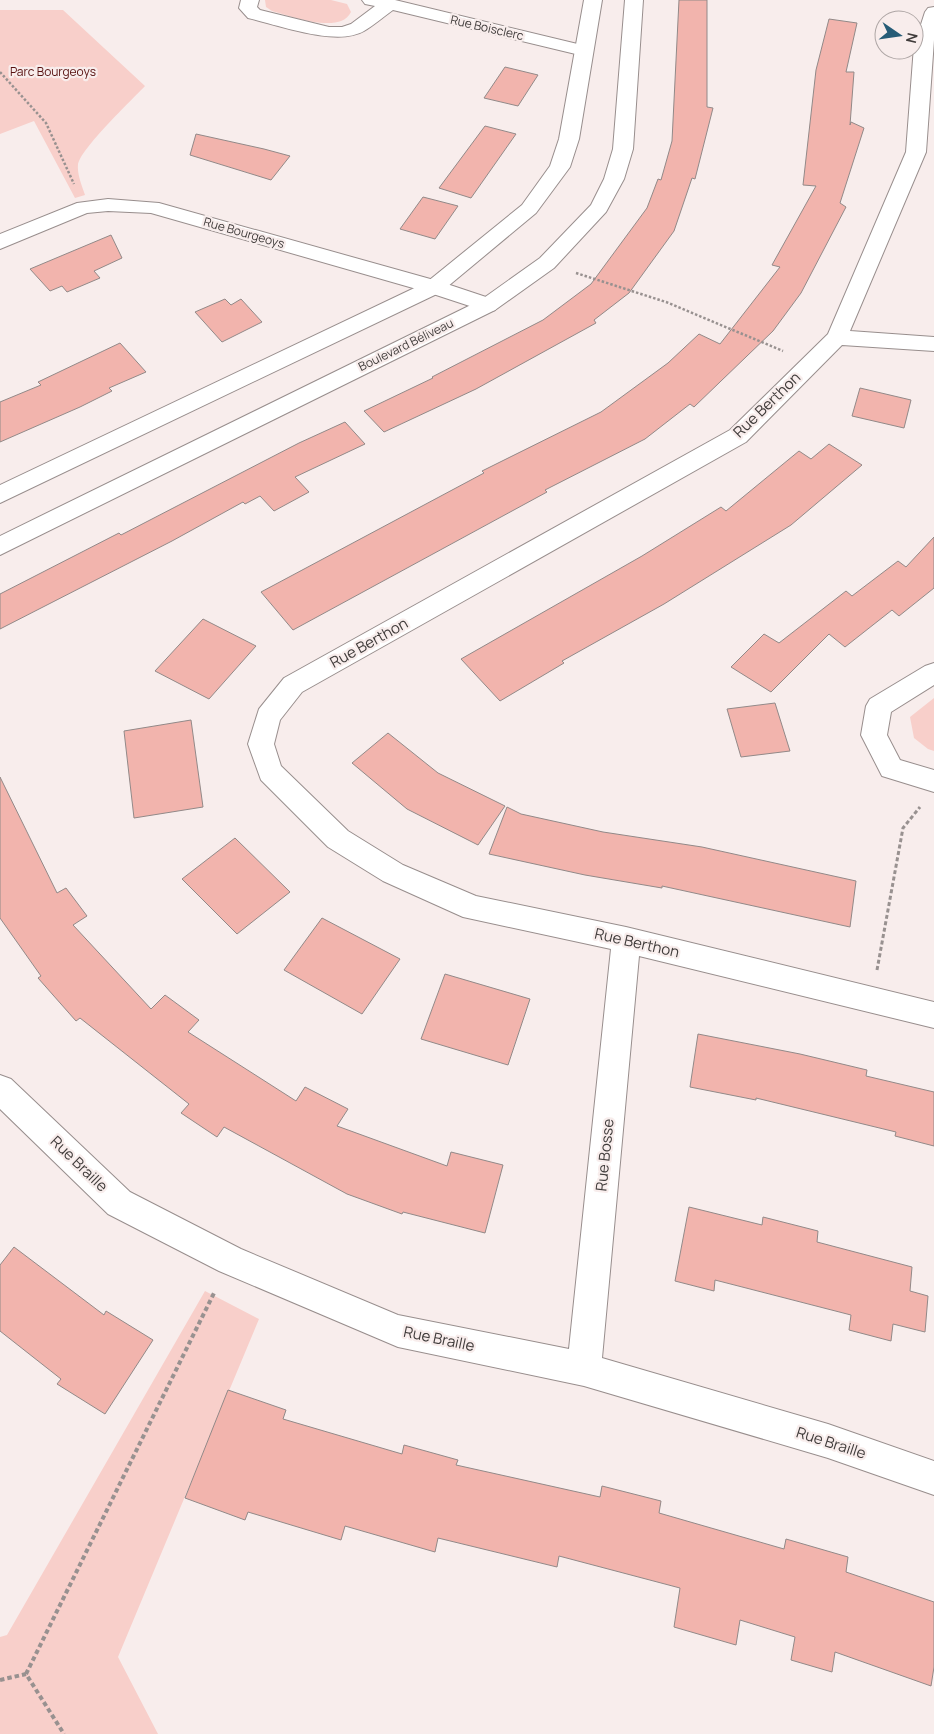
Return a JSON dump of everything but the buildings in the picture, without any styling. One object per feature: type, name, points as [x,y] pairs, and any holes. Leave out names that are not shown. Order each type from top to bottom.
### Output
[{"type":"street","points":[[250,0],[248,8],[254,14],[329,32],[357,28],[390,4]]},
{"type":"street","name":"Rue Boisclerc","points":[[371,0],[584,51]]},
{"type":"street","points":[[0,496],[434,287],[529,209],[560,167],[569,139],[592,0]]},
{"type":"street","name":"Boulevard Béliveau","points":[[0,546],[488,305],[547,263],[599,208],[614,178],[623,149],[634,0]]},
{"type":"street","name":"Rue Berthon","points":[[934,12],[923,46],[925,153],[837,337],[738,436],[293,685],[268,716],[261,744],[270,772],[338,839],[393,873],[472,908],[626,940],[934,1015]]},
{"type":"street","name":"Rue Bourgeoys","points":[[0,242],[84,207],[108,205],[152,207],[434,287],[488,305]]},
{"type":"street","points":[[837,337],[934,344]]},
{"type":"street","points":[[934,674],[879,706],[874,735],[891,768],[934,781]]},
{"type":"street","name":"Rue Bosse","points":[[584,1369],[626,940]]},
{"type":"street","name":"Rue Braille","points":[[0,1089],[119,1203],[230,1260],[398,1331],[584,1369],[828,1441],[934,1478]]},
{"type":"path","points":[[0,72],[46,123],[84,207]]},
{"type":"path","points":[[547,263],[666,302],[811,363]]},
{"type":"path","points":[[872,1000],[903,828],[922,804]]},
{"type":"path","points":[[26,1674],[230,1260]]},
{"type":"path","points":[[0,1680],[26,1674]]},
{"type":"path","points":[[26,1674],[64,1734]]},
{"type":"green space","points":[[265,0],[331,0],[347,4],[351,12],[345,19],[337,22],[314,22],[272,11],[266,7]]},
{"type":"green space","name":"Parc Bourgeoys","points":[[0,10],[63,10],[145,86],[87,148],[81,158],[78,172],[85,195],[75,198],[34,121],[0,134]]},
{"type":"green space","points":[[934,698],[934,751],[928,749],[914,738],[910,717]]},
{"type":"green space","points":[[205,1291],[259,1319],[118,1657],[158,1734],[0,1734],[0,1637],[7,1635]]}]
